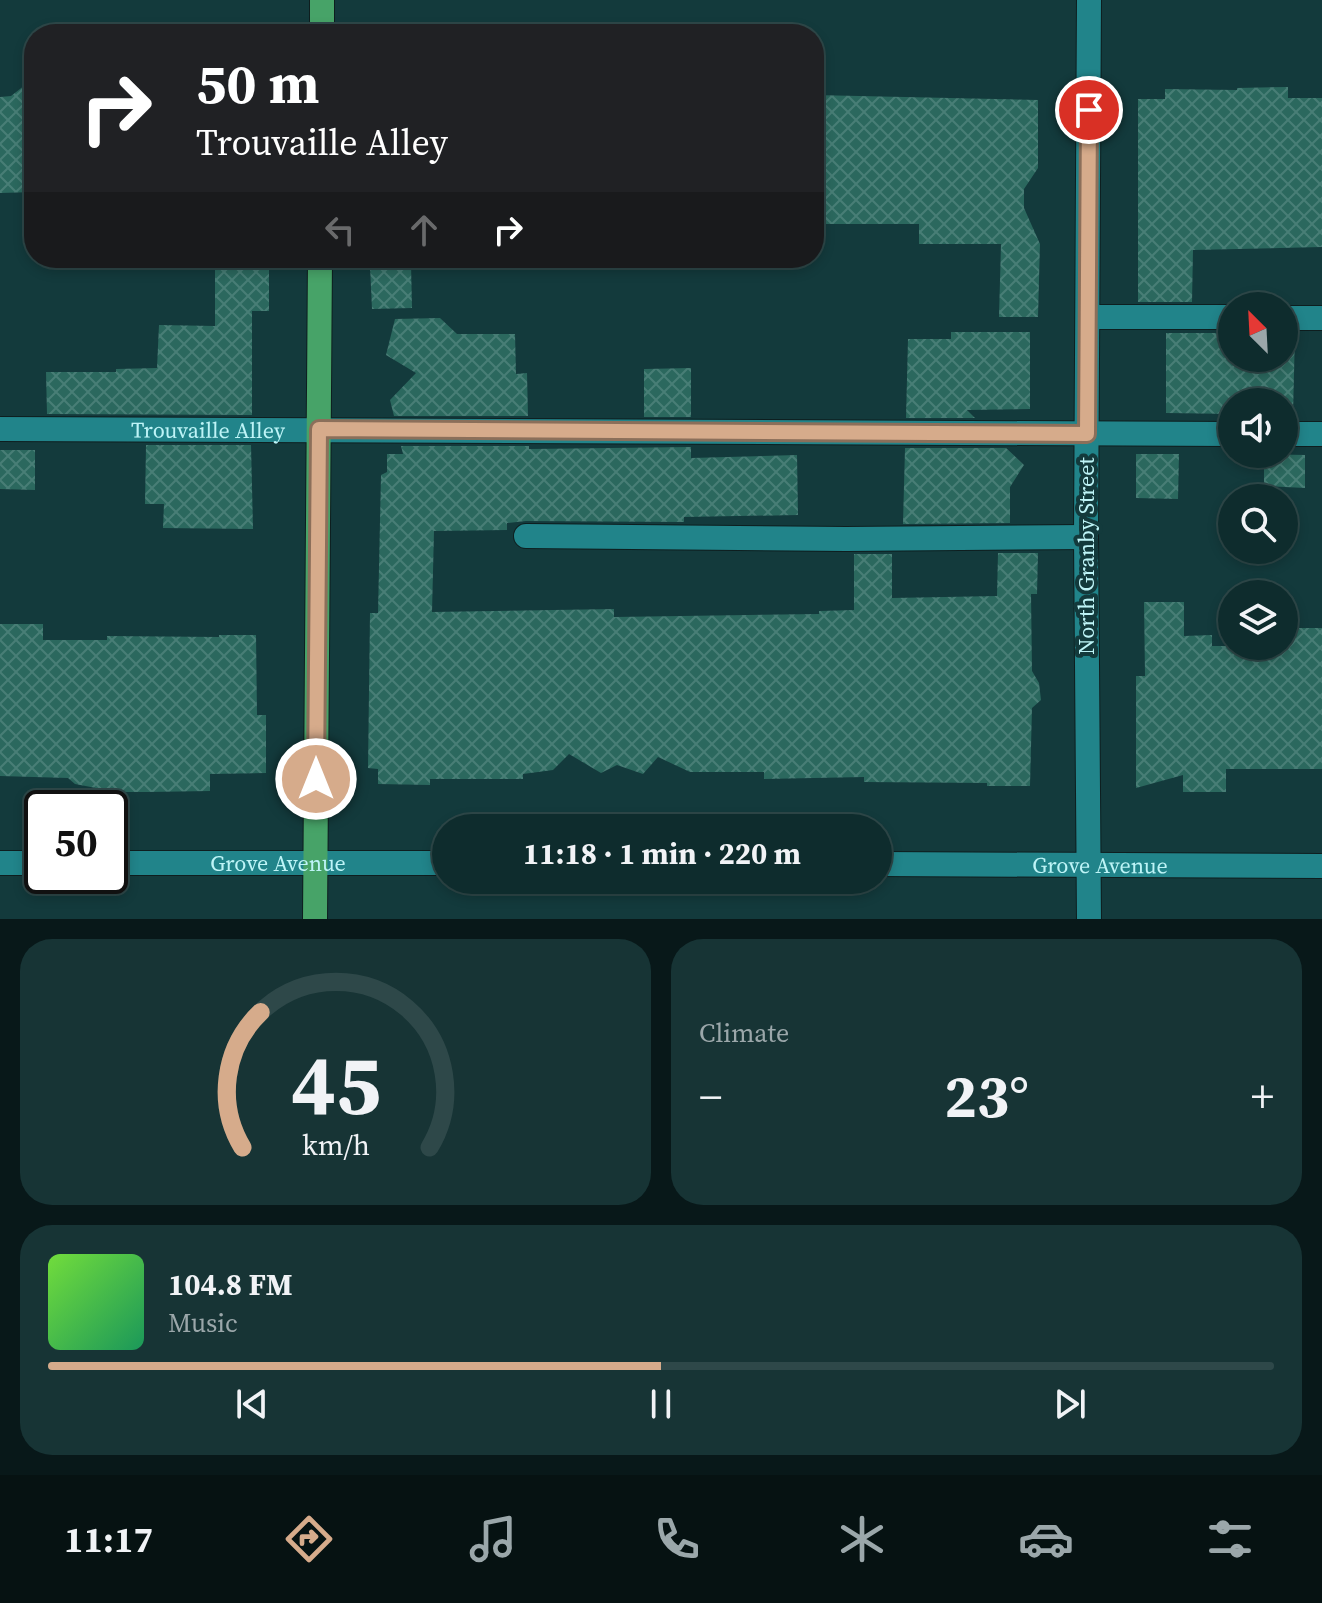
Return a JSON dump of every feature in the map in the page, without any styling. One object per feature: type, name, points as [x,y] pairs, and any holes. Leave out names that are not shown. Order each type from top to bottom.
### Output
[{"type":"main road","points":[[322,0],[322,24]]},
{"type":"main road","points":[[315,919],[320,268]]},
{"type":"street","name":"North Granby Street","points":[[1089,0],[1086,537],[1089,919]]},
{"type":"street","points":[[1088,317],[1218,317]]},
{"type":"street","points":[[1298,318],[1322,318]]},
{"type":"street","name":"Trouvaille Alley","points":[[0,429],[1218,434]]},
{"type":"street","points":[[1298,434],[1322,434]]},
{"type":"street","points":[[526,536],[846,539],[1086,537]]},
{"type":"street","points":[[0,863],[24,863]]},
{"type":"street","name":"Grove Avenue","points":[[128,863],[432,863]]},
{"type":"street","name":"Grove Avenue","points":[[892,864],[1322,866]]},
{"type":"building","points":[[24,86],[24,192],[0,193],[0,97],[11,96]]},
{"type":"building","points":[[1288,87],[1288,98],[1322,98],[1322,247],[1193,250],[1192,302],[1138,302],[1138,99],[1165,99],[1165,89]]},
{"type":"building","points":[[824,95],[1038,100],[1038,168],[1024,189],[1024,208],[1040,244],[1038,317],[999,317],[1001,244],[919,244],[919,224],[824,224]]},
{"type":"building","points":[[215,268],[269,268],[269,311],[252,311],[252,415],[47,414],[46,372],[116,372],[116,369],[157,368],[159,325],[215,326]]},
{"type":"building","points":[[370,268],[411,268],[412,308],[372,309]]},
{"type":"building","points":[[440,318],[457,334],[515,334],[516,374],[527,373],[528,416],[394,416],[390,400],[416,373],[386,355],[395,319]]},
{"type":"building","points":[[951,332],[1030,332],[1030,409],[967,410],[975,418],[906,418],[908,339],[951,339]]},
{"type":"building","points":[[1166,333],[1218,333],[1218,372],[1294,372],[1294,388],[1218,388],[1218,414],[1166,413]]},
{"type":"building","points":[[691,368],[691,417],[644,417],[644,369]]},
{"type":"building","points":[[146,445],[251,445],[253,529],[163,528],[164,504],[145,504]]},
{"type":"building","points":[[401,446],[529,446],[529,449],[691,447],[691,458],[797,455],[798,515],[684,517],[684,522],[526,521],[507,523],[507,530],[434,531],[432,612],[614,609],[614,617],[819,614],[819,611],[854,610],[854,554],[892,554],[892,598],[997,596],[998,553],[1038,553],[1037,594],[1031,594],[1032,671],[1039,683],[1041,700],[1032,708],[1030,786],[864,782],[864,777],[764,779],[764,772],[690,772],[658,757],[643,774],[617,765],[601,773],[569,754],[553,770],[523,774],[523,779],[430,779],[430,785],[378,784],[378,769],[368,768],[370,613],[378,613],[381,475],[387,472],[387,454],[403,454]]},
{"type":"building","points":[[905,448],[1006,448],[1024,465],[1010,487],[1010,523],[903,524]]},
{"type":"building","points":[[0,450],[35,450],[35,490],[0,489]]},
{"type":"building","points":[[1136,454],[1179,454],[1178,499],[1136,498]]},
{"type":"building","points":[[1298,455],[1305,455],[1305,488],[1298,488],[1298,484],[1264,484],[1264,468],[1298,468]]},
{"type":"building","points":[[1144,602],[1184,602],[1184,636],[1212,635],[1212,646],[1218,646],[1218,660],[1298,660],[1298,628],[1322,628],[1322,769],[1226,769],[1226,792],[1183,792],[1183,775],[1136,788],[1136,676],[1145,676]]},
{"type":"building","points":[[0,624],[43,624],[43,640],[107,640],[107,636],[256,635],[257,715],[266,715],[266,773],[210,774],[210,791],[149,792],[106,790],[75,784],[68,778],[0,776]]},
{"type":"route","points":[[316,779],[319,429],[1087,434],[1089,110]]}]
